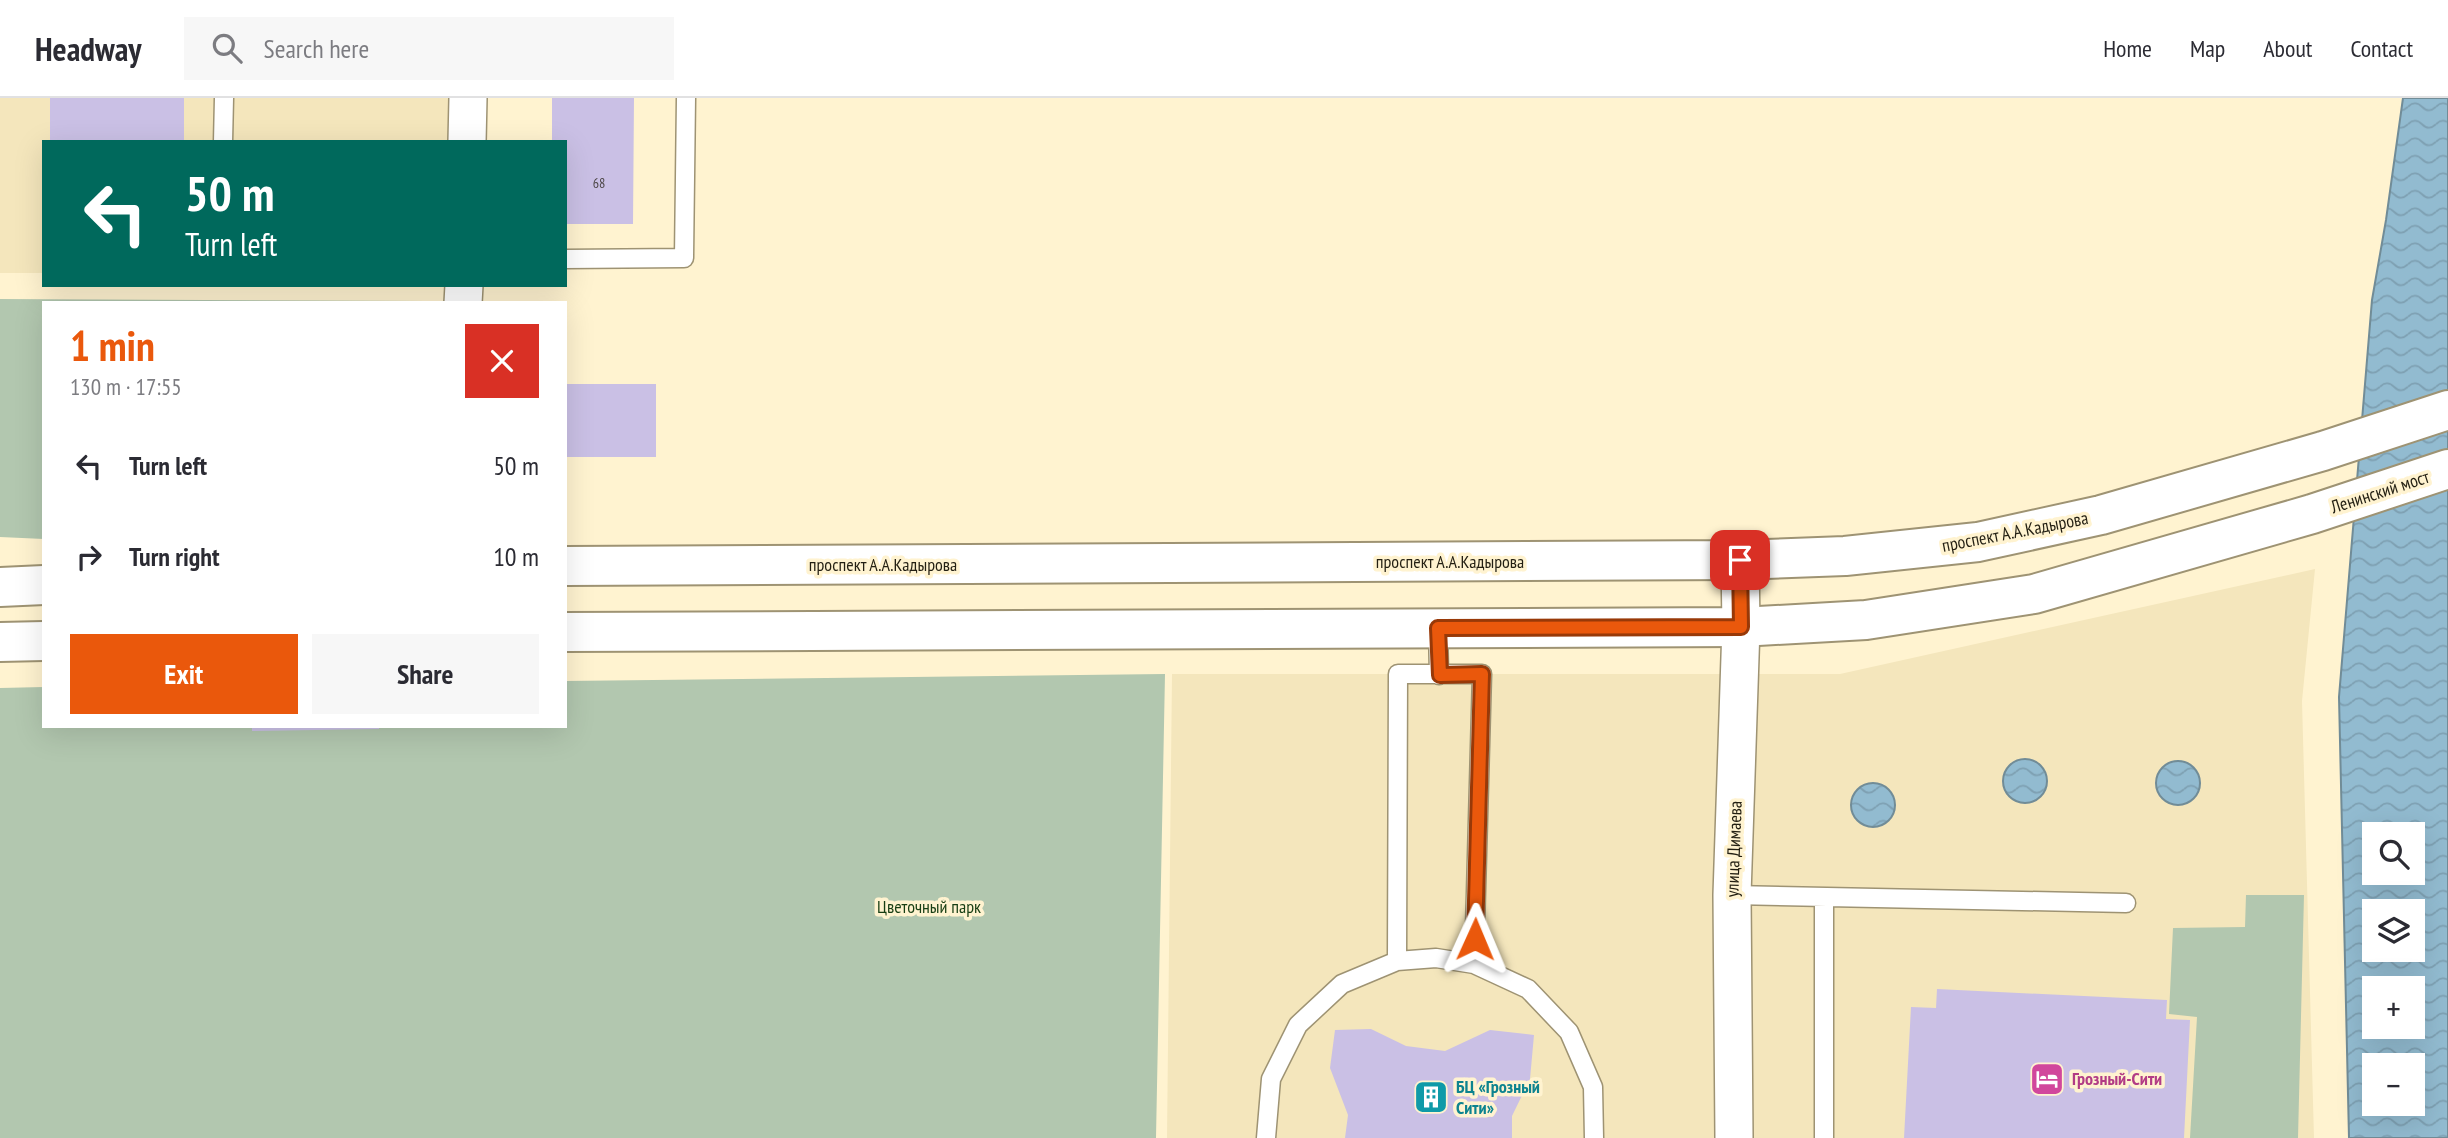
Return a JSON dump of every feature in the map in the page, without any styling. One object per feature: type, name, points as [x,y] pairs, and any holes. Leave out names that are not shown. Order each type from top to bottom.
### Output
[{"type":"main road","name":"проспект А.А.Кадырова","points":[[567,566],[1740,560],[1845,556],[1978,542],[2101,515],[2323,451],[2448,410]]},
{"type":"main road","name":"Ленинский мост","points":[[1741,627],[1866,621],[2034,594],[2312,514],[2448,469]]},
{"type":"main road","points":[[0,587],[42,585]]},
{"type":"main road","points":[[567,632],[1741,627]]},
{"type":"main road","points":[[0,642],[42,641]]},
{"type":"street","points":[[467,140],[468,98]]},
{"type":"street","name":"улица Димаева","points":[[1734,1138],[1732,895],[1741,627],[1740,560]]},
{"type":"lane","points":[[223,140],[224,98]]},
{"type":"lane","points":[[567,259],[684,258],[686,98]]},
{"type":"lane","points":[[1438,628],[1440,675]]},
{"type":"lane","points":[[1397,961],[1398,674],[1482,674],[1474,964]]},
{"type":"lane","points":[[1732,895],[2126,903]]},
{"type":"lane","points":[[1824,897],[1824,1138]]},
{"type":"lane","points":[[1266,1138],[1271,1079],[1298,1025],[1342,984],[1397,961],[1436,958],[1474,964],[1528,989],[1569,1032],[1593,1087],[1594,1138]]},
{"type":"shaded area","points":[[0,98],[451,98],[451,140],[42,140],[42,273],[0,273]]},
{"type":"shaded area","name":"Грозный-Сити","points":[[2315,569],[2302,701],[2314,1138],[1167,1138],[1172,674],[1840,674]]},
{"type":"green space","points":[[0,299],[428,301],[42,301],[42,539],[0,537]]},
{"type":"green space","name":"Цветочный парк","points":[[1165,674],[1156,1138],[0,1138],[0,688],[42,687],[42,728],[567,728],[567,681]]},
{"type":"green space","points":[[2246,895],[2304,895],[2298,1138],[2190,1138],[2197,1017],[2169,1014],[2173,928],[2245,927]]},
{"type":"water","points":[[2403,98],[2448,98],[2448,1138],[2349,1138],[2339,697],[2372,300]]},
{"type":"water","points":[[2025,759],[2040,766],[2047,781],[2040,796],[2025,803],[2010,796],[2003,781],[2010,766]]},
{"type":"water","points":[[2178,761],[2193,768],[2200,783],[2193,798],[2178,805],[2163,798],[2156,783],[2163,768]]},
{"type":"water","points":[[1873,783],[1888,790],[1895,805],[1888,820],[1873,827],[1858,820],[1851,805],[1858,790]]},
{"type":"building","points":[[50,98],[184,98],[184,140],[50,140]]},
{"type":"building","points":[[552,98],[634,98],[633,224],[567,224],[567,140],[552,140]]},
{"type":"building","points":[[567,384],[656,384],[656,457],[567,457]]},
{"type":"building","points":[[252,728],[379,728],[379,729],[252,731]]},
{"type":"building","name":"Грозный-Сити","points":[[1937,989],[2167,1000],[2166,1019],[2190,1020],[2184,1138],[1904,1138],[1911,1007],[1936,1008]]},
{"type":"building","name":"БЦ «Грозный Сити»","points":[[1371,1029],[1406,1046],[1445,1051],[1490,1030],[1534,1035],[1530,1079],[1512,1116],[1512,1138],[1345,1138],[1348,1115],[1330,1068],[1335,1030]]},
{"type":"place","name":"Грозный-Сити","points":[[2047,1079]]},
{"type":"place","name":"БЦ «Грозный Сити»","points":[[1431,1097]]},
{"type":"route","points":[[1475,939],[1482,674],[1440,675],[1438,628],[1741,627],[1740,560]]}]
